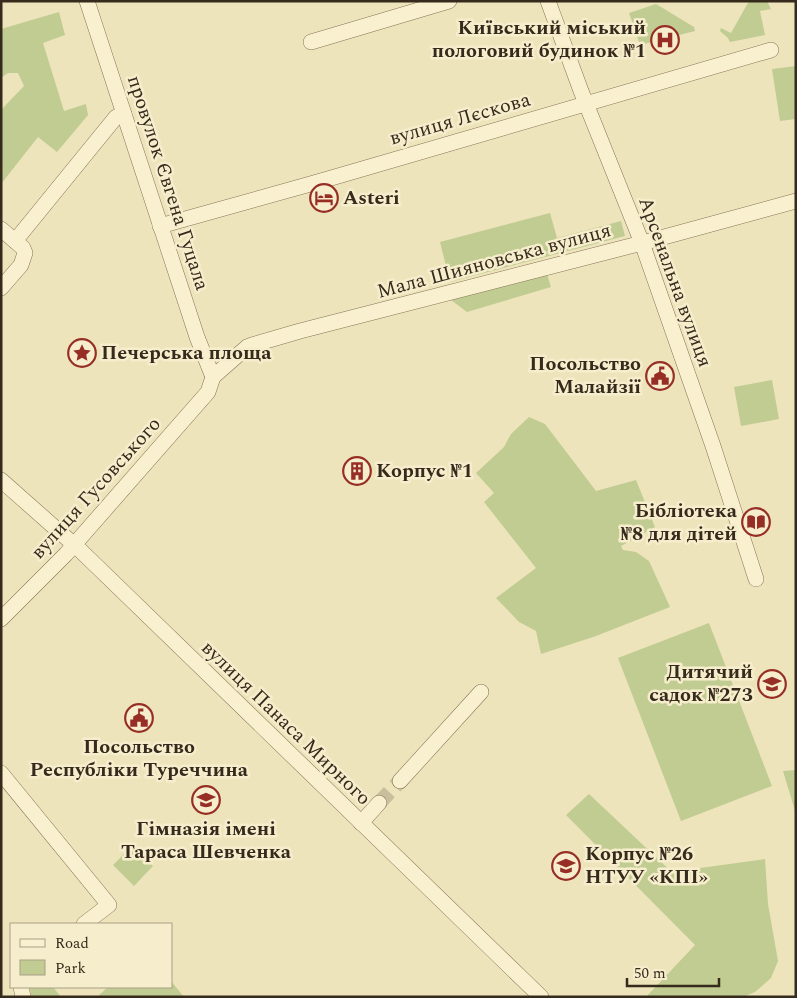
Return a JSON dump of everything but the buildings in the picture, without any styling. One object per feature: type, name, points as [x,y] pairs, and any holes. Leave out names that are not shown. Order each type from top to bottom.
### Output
[{"type":"street","name":"провулок Євгена Гуцала","points":[[87,1],[160,226],[212,377]]},
{"type":"street","points":[[311,42],[448,1]]},
{"type":"street","name":"Арсенальна вулиця","points":[[548,1],[642,244],[713,446],[756,579]]},
{"type":"street","name":"вулиця Лєскова","points":[[160,226],[771,50]]},
{"type":"street","points":[[15,241],[116,117],[124,114]]},
{"type":"street","name":"Мала Шияновська вулиця","points":[[212,377],[247,347],[252,345],[300,331],[642,244],[796,201]]},
{"type":"street","points":[[1,229],[23,248],[25,257],[21,265],[1,288]]},
{"type":"street","name":"вулиця Гусовського","points":[[1,619],[74,545],[208,392],[212,377]]},
{"type":"street","name":"вулиця Панаса Мирного","points":[[1,480],[74,545],[541,997]]},
{"type":"street","points":[[400,781],[481,692]]},
{"type":"street","points":[[1,773],[108,905],[85,923]]},
{"type":"street","points":[[360,823],[379,803]]},
{"type":"green space","points":[[749,1],[767,1],[771,9],[760,11],[765,35],[730,42],[720,31],[721,28],[731,33]]},
{"type":"green space","points":[[656,4],[694,27],[695,31],[640,45],[629,13]]},
{"type":"green space","points":[[59,12],[65,35],[43,43],[64,111],[86,104],[88,115],[57,152],[38,137],[1,184],[1,110],[24,86],[18,73],[8,73],[1,78],[1,29]]},
{"type":"green space","points":[[796,66],[796,119],[780,121],[772,69]]},
{"type":"green space","points":[[550,213],[557,238],[621,221],[625,236],[450,282],[440,242]]},
{"type":"green space","points":[[547,274],[551,287],[467,312],[451,300]]},
{"type":"green space","points":[[772,380],[779,419],[741,426],[734,387]]},
{"type":"green space","points":[[529,417],[545,424],[596,491],[636,480],[655,527],[621,546],[623,550],[636,552],[649,561],[670,607],[596,636],[541,654],[536,631],[519,622],[496,598],[536,568],[484,502],[494,493],[476,473],[504,447],[511,434]]},
{"type":"green space","points":[[709,623],[772,786],[681,821],[618,658]]},
{"type":"green space","points":[[796,770],[796,814],[783,771]]},
{"type":"green space","points":[[589,794],[676,876],[700,868],[765,859],[768,904],[778,961],[771,978],[755,992],[743,997],[646,997],[695,945],[566,815]]},
{"type":"green space","points":[[132,846],[153,866],[134,886],[113,865]]},
{"type":"green space","points":[[172,982],[184,997],[97,997],[107,988],[172,988]]},
{"type":"green space","points":[[30,988],[54,988],[61,997],[31,997]]},
{"type":"tunnel","points":[[379,803],[400,781]]},
{"type":"place","name":"Київський міський пологовий будинок №1","points":[[665,40]]},
{"type":"place","name":"Asteri","points":[[324,198]]},
{"type":"place","name":"Печерська площа","points":[[82,353]]},
{"type":"place","name":"Посольство Малайзії","points":[[660,376]]},
{"type":"place","name":"Корпус №1","points":[[357,471]]},
{"type":"place","name":"Бібліотека №8 для дітей","points":[[756,522]]},
{"type":"place","name":"Дитячий садок №273","points":[[772,684]]},
{"type":"place","name":"Посольство Республіки Туреччина","points":[[139,718]]},
{"type":"place","name":"Гімназія імені Тараса Шевченка","points":[[206,800]]},
{"type":"place","name":"Корпус №26 НТУУ «КПІ»","points":[[566,866]]}]
